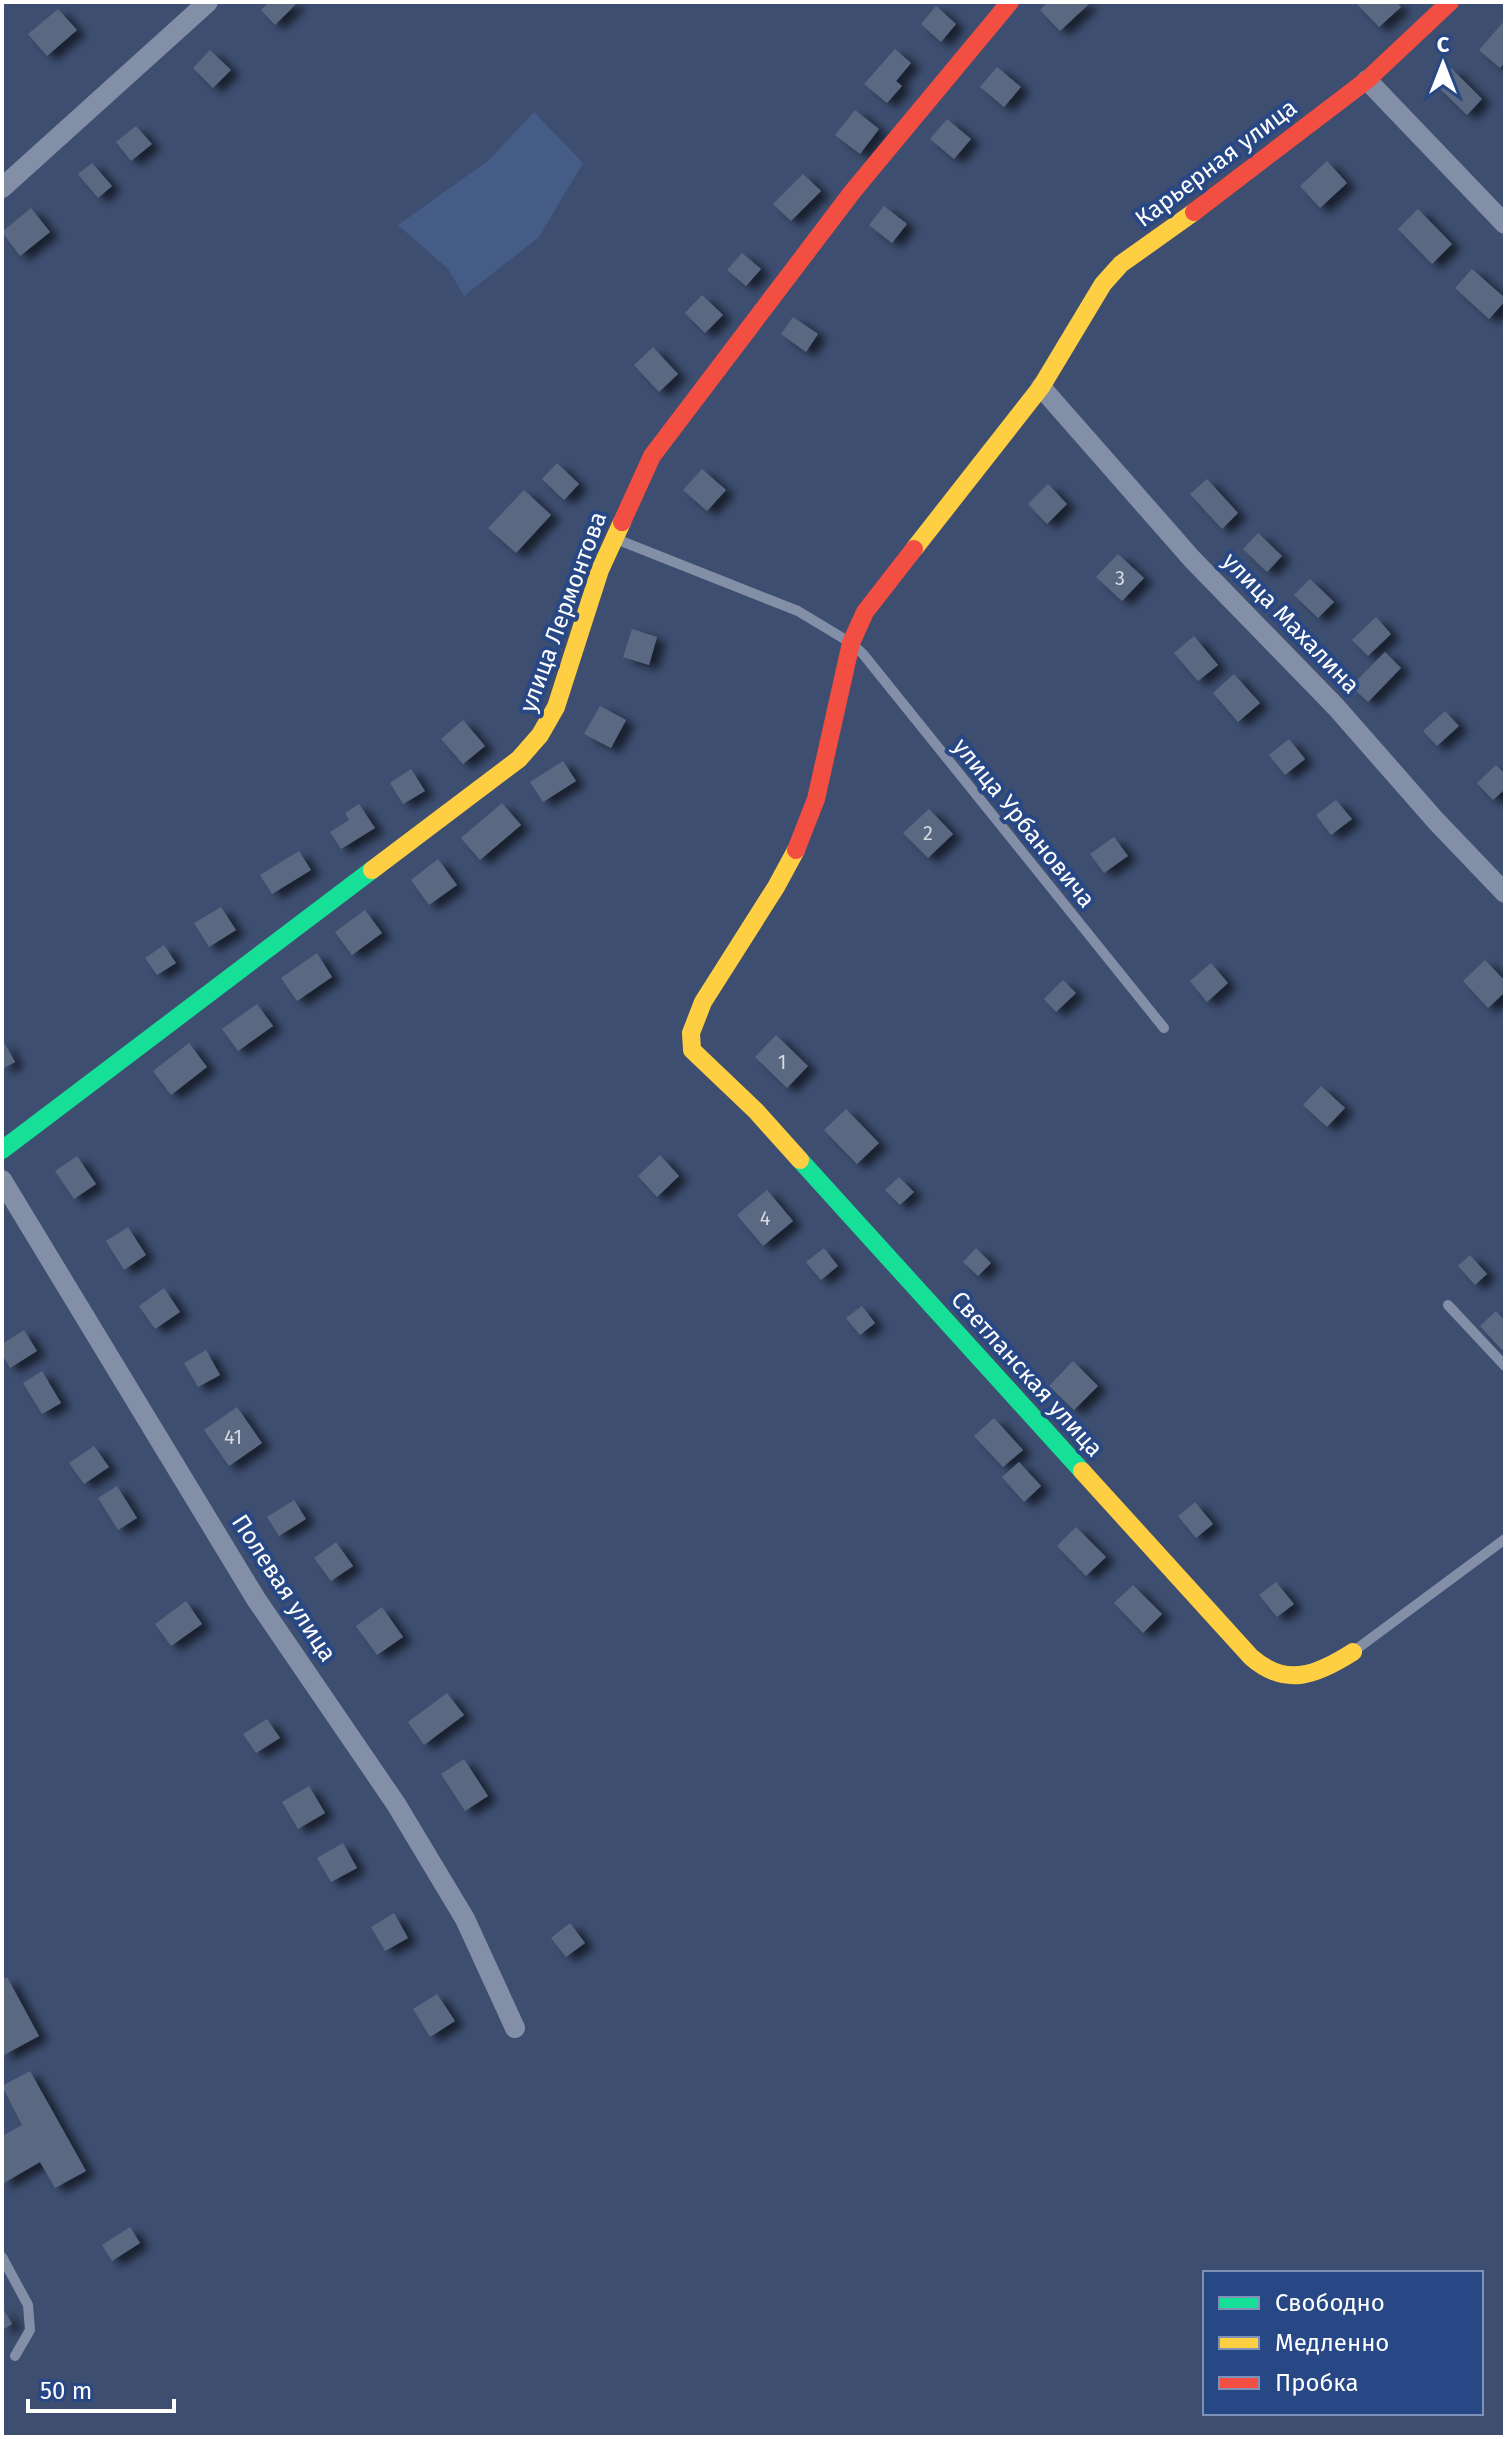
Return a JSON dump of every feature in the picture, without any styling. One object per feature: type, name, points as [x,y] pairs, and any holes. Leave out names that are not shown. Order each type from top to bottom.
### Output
[{"type":"street","points":[[2,188],[208,2]]},
{"type":"street","name":"улица Лермонтова","points":[[2,1150],[534,745],[547,728],[556,707],[600,570],[652,456],[853,191],[1010,2]]},
{"type":"street","name":"Карьерная улица","points":[[691,1042],[693,1023],[703,1002],[776,887],[801,840],[816,799],[851,643],[865,612],[1041,387],[1103,284],[1121,264],[1367,80],[1450,2]]},
{"type":"street","points":[[1367,80],[1505,224]]},
{"type":"street","name":"улица Махалина","points":[[1041,387],[1192,559],[1336,707],[1436,821],[1505,893]]},
{"type":"street","name":"Светланская улица","points":[[691,1042],[692,1050],[699,1058],[756,1111],[1251,1657],[1270,1672],[1291,1677],[1339,1662],[1353,1652]]},
{"type":"street","name":"Полевая улица","points":[[2,1180],[256,1599],[396,1804],[465,1919],[515,2028]]},
{"type":"lane","name":"улица Урбановича","points":[[613,538],[798,611],[851,643],[1164,1028]]},
{"type":"lane","points":[[1448,1305],[1505,1366]]},
{"type":"lane","points":[[1353,1652],[1505,1539]]},
{"type":"lane","points":[[2,2257],[28,2305],[30,2330],[15,2356]]},
{"type":"water","points":[[534,112],[583,163],[539,237],[464,296],[448,269],[398,225],[489,160]]},
{"type":"building","points":[[269,2],[298,2],[275,25],[261,10]]},
{"type":"building","points":[[1048,2],[1089,4],[1060,31],[1040,10]]},
{"type":"building","points":[[1355,2],[1396,2],[1401,7],[1379,27]]},
{"type":"building","points":[[936,6],[956,24],[941,42],[921,24]]},
{"type":"building","points":[[58,9],[77,30],[47,56],[28,34]]},
{"type":"building","points":[[1505,20],[1505,62],[1500,68],[1479,50]]},
{"type":"building","points":[[895,49],[911,63],[896,81],[902,86],[887,103],[864,84]]},
{"type":"building","points":[[210,50],[231,70],[213,88],[193,68]]},
{"type":"building","points":[[997,67],[1021,87],[1004,107],[980,87]]},
{"type":"building","points":[[1451,68],[1482,99],[1467,115],[1435,84]]},
{"type":"building","points":[[855,110],[879,129],[860,154],[835,135]]},
{"type":"building","points":[[947,119],[971,139],[954,159],[930,139]]},
{"type":"building","points":[[136,126],[152,144],[131,161],[116,142]]},
{"type":"building","points":[[1327,161],[1347,183],[1320,208],[1300,186]]},
{"type":"building","points":[[92,163],[112,186],[98,198],[78,174]]},
{"type":"building","points":[[803,174],[821,191],[791,221],[773,204]]},
{"type":"building","points":[[884,206],[907,224],[892,243],[869,225]]},
{"type":"building","points":[[31,208],[50,232],[20,256],[2,232]]},
{"type":"building","points":[[1418,209],[1452,244],[1432,264],[1398,229]]},
{"type":"building","points":[[742,253],[761,269],[746,286],[727,270]]},
{"type":"building","points":[[1472,269],[1505,298],[1489,319],[1455,288]]},
{"type":"building","points":[[702,295],[723,315],[705,333],[685,313]]},
{"type":"building","points":[[793,317],[818,334],[806,352],[781,334]]},
{"type":"building","points":[[653,347],[678,374],[659,392],[634,365]]},
{"type":"building","points":[[557,463],[579,484],[564,500],[542,479]]},
{"type":"building","points":[[702,469],[726,490],[707,511],[683,490]]},
{"type":"building","points":[[1207,479],[1238,513],[1222,529],[1190,494]]},
{"type":"building","points":[[1048,484],[1067,504],[1047,524],[1028,504]]},
{"type":"building","points":[[524,490],[551,515],[516,553],[488,528]]},
{"type":"building","points":[[1258,533],[1282,556],[1267,572],[1243,549]]},
{"type":"building","points":[[1118,554],[1144,578],[1122,601],[1096,577]]},
{"type":"building","points":[[1310,579],[1334,602],[1318,618],[1294,595]]},
{"type":"building","points":[[1376,617],[1391,634],[1368,656],[1352,640]]},
{"type":"building","points":[[632,629],[657,637],[649,665],[623,657]]},
{"type":"building","points":[[1194,636],[1218,665],[1198,681],[1174,653]]},
{"type":"building","points":[[1385,652],[1401,668],[1368,702],[1351,686]]},
{"type":"building","points":[[1234,674],[1260,703],[1238,722],[1213,693]]},
{"type":"building","points":[[600,706],[626,720],[611,748],[584,734]]},
{"type":"building","points":[[1445,711],[1459,726],[1437,746],[1423,731]]},
{"type":"building","points":[[463,720],[485,746],[463,764],[441,739]]},
{"type":"building","points":[[1289,739],[1305,759],[1285,775],[1269,755]]},
{"type":"building","points":[[563,761],[576,781],[543,802],[530,782]]},
{"type":"building","points":[[1496,765],[1505,774],[1505,789],[1493,800],[1477,783]]},
{"type":"building","points":[[411,769],[425,791],[403,804],[390,783]]},
{"type":"building","points":[[1336,800],[1352,819],[1331,835],[1316,815]]},
{"type":"building","points":[[502,803],[521,825],[480,860],[461,838]]},
{"type":"building","points":[[359,804],[375,828],[341,849],[330,832],[349,820],[345,813]]},
{"type":"building","points":[[929,809],[953,834],[928,858],[903,833]]},
{"type":"building","points":[[1114,837],[1128,856],[1104,873],[1090,854]]},
{"type":"building","points":[[299,851],[311,870],[272,894],[260,875]]},
{"type":"building","points":[[438,859],[457,885],[429,905],[411,880]]},
{"type":"building","points":[[221,907],[236,930],[209,947],[194,923]]},
{"type":"building","points":[[365,910],[382,933],[352,955],[335,932]]},
{"type":"building","points":[[164,945],[176,963],[157,975],[145,958]]},
{"type":"building","points":[[317,953],[332,977],[297,1001],[281,978]]},
{"type":"building","points":[[1485,960],[1505,981],[1505,992],[1488,1008],[1463,981]]},
{"type":"building","points":[[1211,963],[1228,983],[1207,1002],[1190,981]]},
{"type":"building","points":[[1063,980],[1076,993],[1056,1012],[1044,999]]},
{"type":"building","points":[[257,1004],[273,1026],[238,1051],[222,1029]]},
{"type":"building","points":[[776,1035],[808,1066],[787,1088],[755,1057]]},
{"type":"building","points":[[2,1039],[15,1062],[2,1069]]},
{"type":"building","points":[[189,1043],[207,1067],[171,1095],[153,1071]]},
{"type":"building","points":[[1321,1086],[1345,1108],[1327,1127],[1303,1105]]},
{"type":"building","points":[[846,1109],[879,1143],[857,1164],[824,1130]]},
{"type":"building","points":[[660,1155],[679,1176],[657,1197],[638,1176]]},
{"type":"building","points":[[77,1156],[96,1184],[74,1199],[55,1171]]},
{"type":"building","points":[[899,1177],[914,1192],[900,1205],[885,1190]]},
{"type":"building","points":[[767,1190],[793,1221],[763,1246],[737,1215]]},
{"type":"building","points":[[128,1227],[146,1255],[124,1270],[106,1241]]},
{"type":"building","points":[[824,1248],[838,1266],[821,1280],[806,1262]]},
{"type":"building","points":[[976,1248],[991,1263],[978,1276],[963,1262]]},
{"type":"building","points":[[1470,1255],[1487,1274],[1475,1285],[1458,1266]]},
{"type":"building","points":[[164,1288],[180,1312],[155,1329],[139,1306]]},
{"type":"building","points":[[862,1306],[875,1323],[860,1335],[846,1318]]},
{"type":"building","points":[[1496,1311],[1505,1321],[1505,1347],[1502,1350],[1480,1326]]},
{"type":"building","points":[[24,1330],[37,1351],[10,1368],[2,1354],[2,1344]]},
{"type":"building","points":[[206,1350],[220,1375],[198,1387],[184,1363]]},
{"type":"building","points":[[1073,1361],[1098,1386],[1074,1410],[1049,1386]]},
{"type":"building","points":[[42,1371],[61,1403],[42,1414],[23,1383]]},
{"type":"building","points":[[237,1407],[262,1443],[229,1466],[204,1430]]},
{"type":"building","points":[[994,1418],[1023,1450],[1003,1467],[974,1436]]},
{"type":"building","points":[[94,1446],[109,1467],[84,1484],[69,1463]]},
{"type":"building","points":[[1019,1462],[1041,1486],[1024,1502],[1002,1477]]},
{"type":"building","points":[[117,1486],[137,1518],[118,1530],[98,1498]]},
{"type":"building","points":[[294,1500],[306,1519],[279,1536],[267,1517]]},
{"type":"building","points":[[1195,1502],[1213,1524],[1196,1538],[1178,1516]]},
{"type":"building","points":[[1076,1527],[1106,1557],[1086,1576],[1057,1546]]},
{"type":"building","points":[[336,1542],[353,1566],[331,1581],[314,1558]]},
{"type":"building","points":[[1276,1582],[1294,1604],[1277,1617],[1259,1595]]},
{"type":"building","points":[[1133,1585],[1162,1614],[1143,1633],[1114,1603]]},
{"type":"building","points":[[186,1601],[202,1624],[171,1646],[155,1624]]},
{"type":"building","points":[[382,1607],[403,1637],[377,1655],[356,1626]]},
{"type":"building","points":[[447,1693],[464,1715],[424,1745],[408,1722]]},
{"type":"building","points":[[267,1719],[280,1738],[256,1753],[243,1734]]},
{"type":"building","points":[[464,1759],[488,1796],[465,1811],[441,1774]]},
{"type":"building","points":[[309,1786],[325,1813],[298,1829],[282,1802]]},
{"type":"building","points":[[343,1843],[357,1868],[331,1882],[317,1858]]},
{"type":"building","points":[[394,1913],[408,1938],[385,1951],[371,1927]]},
{"type":"building","points":[[570,1923],[585,1943],[566,1957],[551,1938]]},
{"type":"building","points":[[7,1977],[39,2036],[2,2056],[2,1980]]},
{"type":"building","points":[[437,1994],[455,2021],[430,2037],[413,2009]]},
{"type":"building","points":[[30,2071],[86,2171],[55,2188],[40,2162],[2,2184],[2,2136],[22,2125],[2,2086]]},
{"type":"building","points":[[130,2227],[140,2243],[112,2261],[102,2245]]},
{"type":"building","points":[[2,2307],[12,2324],[2,2330]]},
{"type":"traffic: fast","points":[[2,1150],[372,870]]},
{"type":"traffic: fast","points":[[800,1160],[1082,1471]]},
{"type":"traffic: slow","points":[[914,549],[1041,387],[1103,284],[1121,264],[1194,212]]},
{"type":"traffic: slow","points":[[372,870],[519,759],[540,735],[556,707],[600,570],[622,522]]},
{"type":"traffic: slow","points":[[796,850],[703,1002],[691,1033],[692,1050],[756,1111],[800,1160]]},
{"type":"traffic: slow","points":[[1082,1471],[1251,1657],[1264,1667],[1277,1673],[1302,1675],[1327,1667],[1353,1652]]},
{"type":"traffic: jam","points":[[622,522],[652,456],[853,191],[1010,2]]},
{"type":"traffic: jam","points":[[1194,212],[1367,80],[1450,2]]},
{"type":"traffic: jam","points":[[796,850],[816,799],[851,643],[865,612],[914,549]]}]
